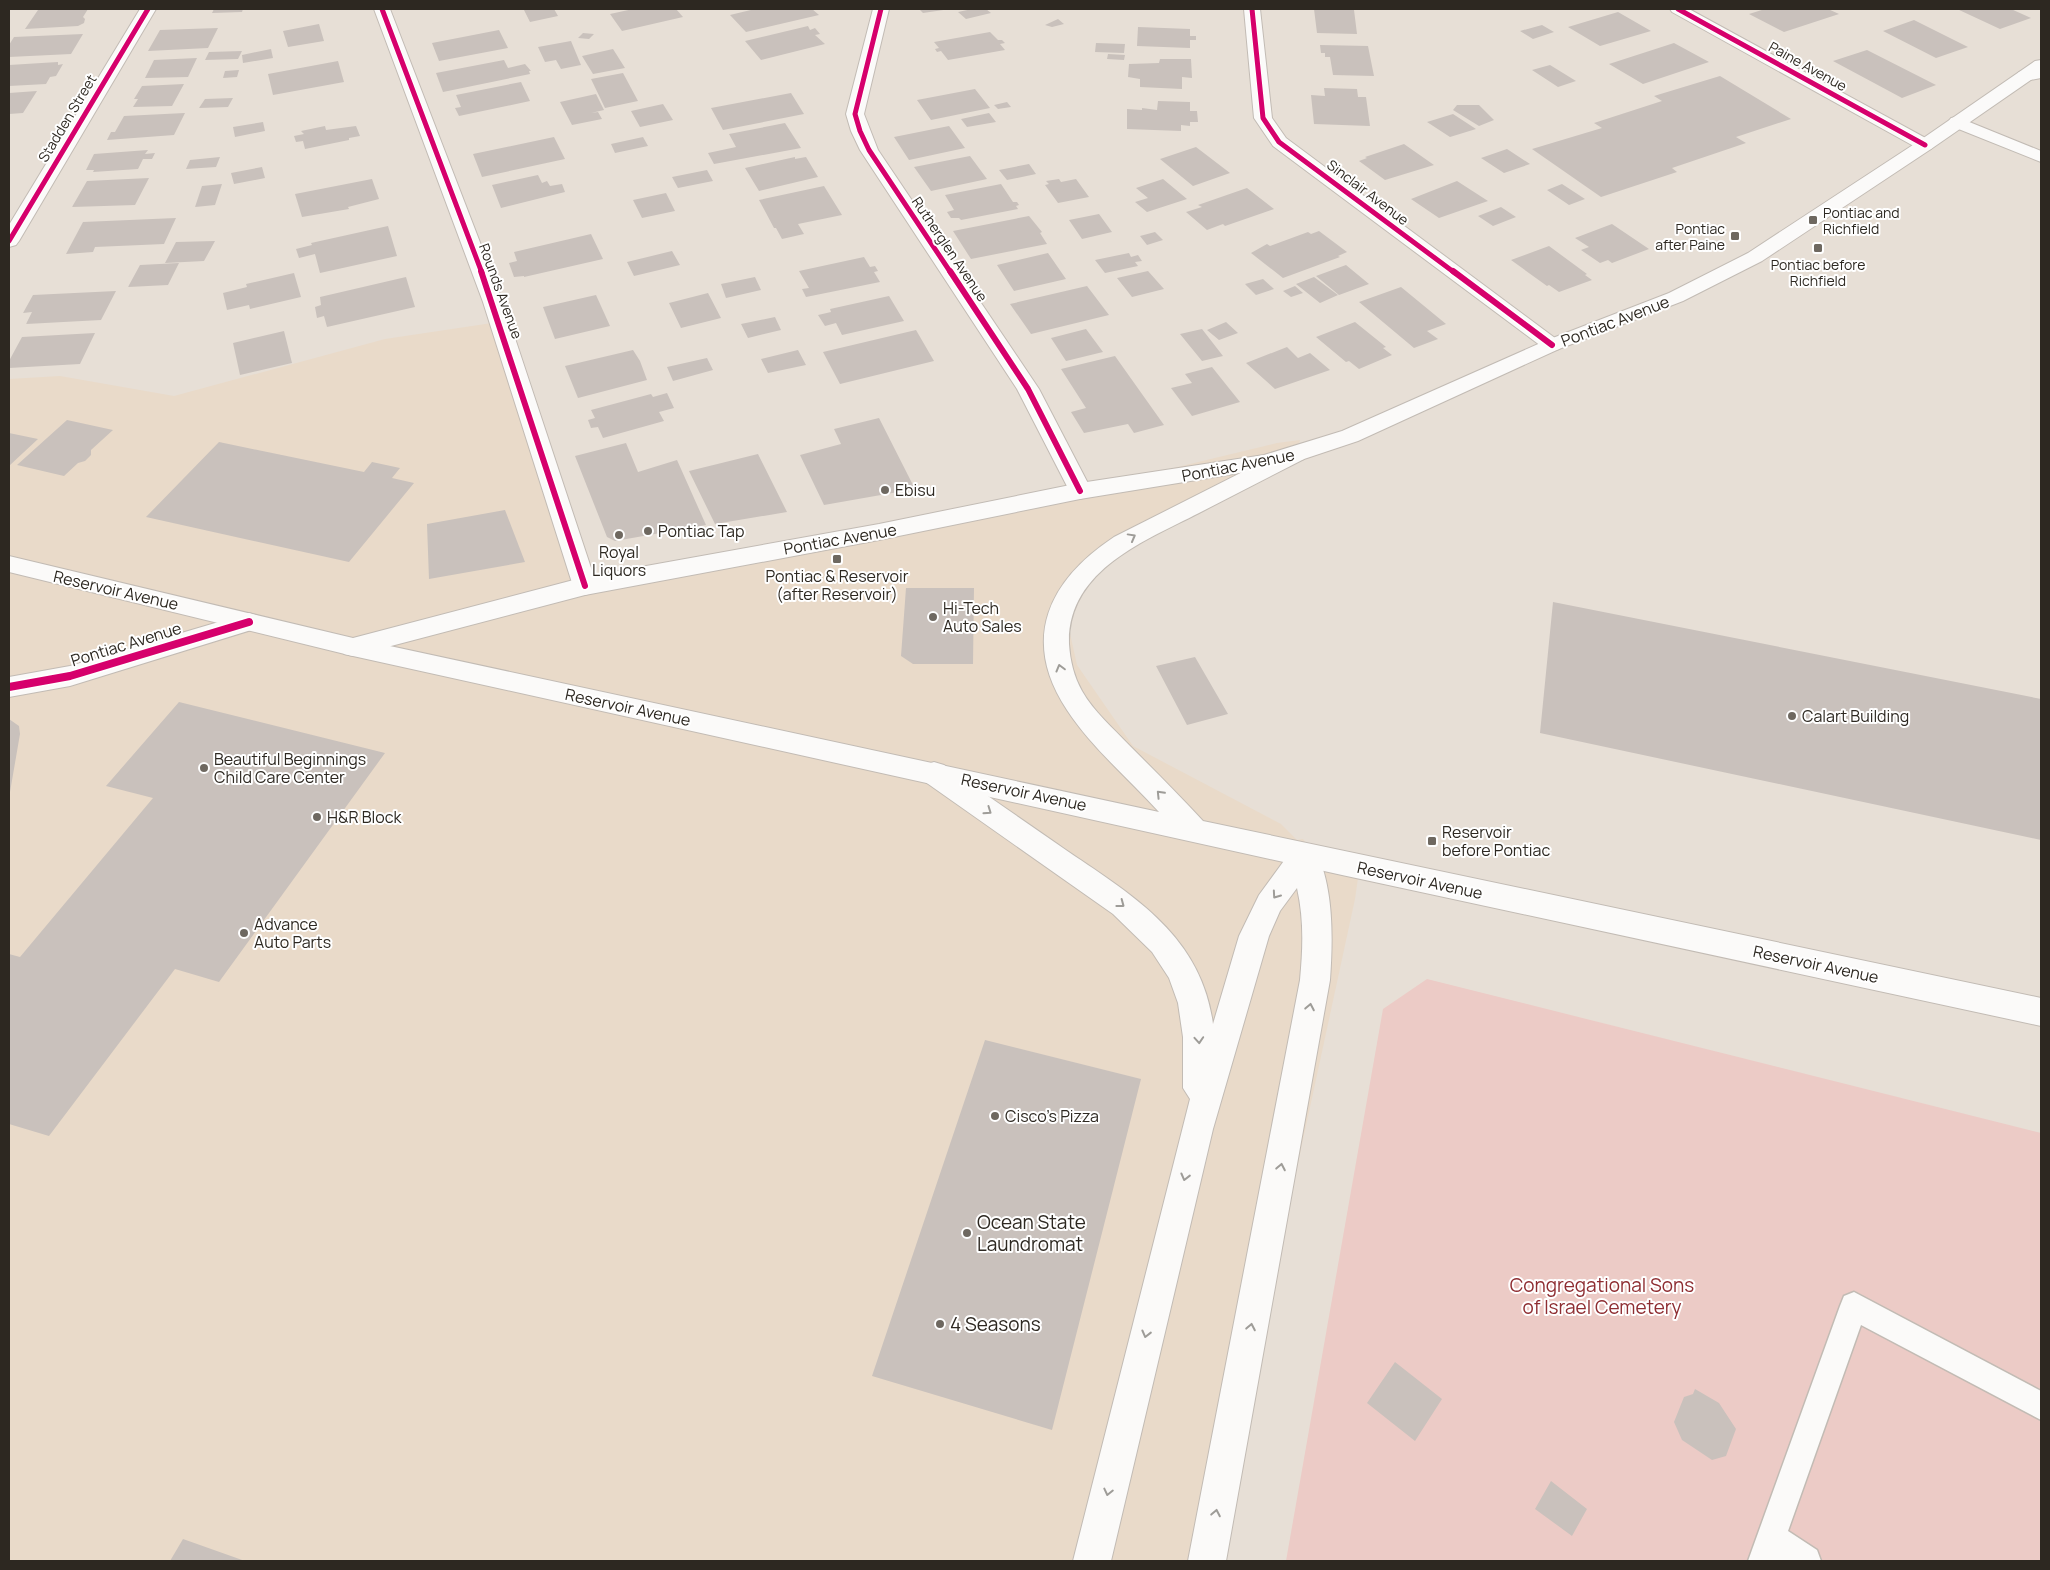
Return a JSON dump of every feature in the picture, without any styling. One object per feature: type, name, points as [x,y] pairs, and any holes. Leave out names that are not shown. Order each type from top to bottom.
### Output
[{"type":"main road","name":"Stadden Street","points":[[9,241],[148,9]]},
{"type":"main road","name":"Rounds Avenue","points":[[382,9],[493,302],[585,586]]},
{"type":"main road","name":"Rutherglen Avenue","points":[[881,9],[856,114],[860,131],[869,150],[1028,389],[1080,491]]},
{"type":"main road","name":"Sinclair Avenue","points":[[1252,9],[1263,118],[1279,142],[1552,345]]},
{"type":"main road","name":"Paine Avenue","points":[[1678,9],[1925,145]]},
{"type":"main road","name":"Pontiac Avenue","points":[[353,647],[585,586],[879,532],[1080,491],[1264,462],[1296,454],[1350,436],[1552,345],[1676,297],[1755,256],[2036,71]]},
{"type":"main road","points":[[1957,122],[2041,157]]},
{"type":"main road","points":[[1193,829],[1087,717],[1071,695],[1060,672],[1055,647],[1057,625],[1076,582],[1092,565],[1111,550],[1130,538],[1296,454]]},
{"type":"main road","name":"Reservoir Avenue","points":[[9,564],[353,647],[2041,1012]]},
{"type":"main road","name":"Pontiac Avenue","points":[[9,687],[70,676],[249,622]]},
{"type":"main road","points":[[934,773],[1128,910],[1154,933],[1173,956],[1186,981],[1195,1008],[1200,1037],[1197,1129]]},
{"type":"main road","points":[[1092,1561],[1197,1129],[1254,936],[1269,904],[1304,854]]},
{"type":"main road","points":[[1207,1561],[1316,980],[1318,943],[1316,907],[1304,854]]},
{"type":"lane","points":[[1806,1561],[1767,1550],[1854,1306],[2041,1406]]},
{"type":"shaded area","points":[[492,323],[581,584],[1107,484],[1277,443],[1300,440],[1299,445],[1123,537],[1073,598],[1069,629],[1077,665],[1133,746],[1281,824],[1297,840],[1303,839],[1306,843],[1359,871],[1355,899],[1212,1561],[9,1561],[9,379],[60,376],[174,396],[385,339]]},
{"type":"green space","name":"Congregational Sons of Israel Cemetery","points":[[1427,979],[2041,1133],[2041,1561],[1286,1561],[1383,1009]]},
{"type":"building","points":[[88,9],[83,17],[85,19],[84,23],[78,26],[25,29],[38,10]]},
{"type":"building","points":[[214,9],[243,9],[242,12],[212,13]]},
{"type":"building","points":[[554,9],[558,16],[530,22],[524,10]]},
{"type":"building","points":[[633,9],[676,9],[683,17],[622,31],[610,14]]},
{"type":"building","points":[[755,9],[812,9],[819,15],[746,32],[730,15]]},
{"type":"building","points":[[919,9],[950,9],[923,13]]},
{"type":"building","points":[[986,9],[991,13],[966,19],[958,12]]},
{"type":"building","points":[[1314,9],[1354,10],[1357,34],[1317,33]]},
{"type":"building","points":[[1765,9],[1828,9],[1839,14],[1784,32],[1749,14]]},
{"type":"building","points":[[1957,9],[2011,9],[2031,18],[2000,29]]},
{"type":"building","points":[[1618,12],[1651,31],[1600,46],[1568,27]]},
{"type":"building","points":[[1058,19],[1064,24],[1052,27],[1045,25]]},
{"type":"building","points":[[1914,20],[1968,47],[1936,58],[1883,31]]},
{"type":"building","points":[[319,24],[324,41],[288,47],[283,31]]},
{"type":"building","points":[[1542,25],[1554,32],[1533,39],[1520,31]]},
{"type":"building","points":[[808,26],[810,30],[815,28],[820,34],[815,35],[825,44],[761,60],[745,41]]},
{"type":"building","points":[[1138,27],[1190,29],[1190,36],[1196,36],[1196,40],[1190,40],[1190,48],[1137,46]]},
{"type":"building","points":[[218,28],[208,48],[148,51],[160,30]]},
{"type":"building","points":[[499,30],[508,48],[439,61],[432,43]]},
{"type":"building","points":[[990,32],[998,40],[1002,40],[1005,43],[1000,44],[1005,50],[948,60],[941,51],[937,52],[935,49],[939,48],[934,42]]},
{"type":"building","points":[[583,33],[594,34],[589,39],[578,38]]},
{"type":"building","points":[[83,34],[71,54],[9,57],[9,45],[14,37]]},
{"type":"building","points":[[571,41],[581,65],[561,69],[556,60],[545,62],[538,47]]},
{"type":"building","points":[[1096,43],[1125,44],[1124,53],[1095,52]]},
{"type":"building","points":[[1674,43],[1709,62],[1643,84],[1609,64]]},
{"type":"building","points":[[1320,45],[1368,46],[1374,76],[1333,75],[1330,57],[1325,57],[1325,53],[1321,53]]},
{"type":"building","points":[[271,49],[273,58],[243,63],[242,55]]},
{"type":"building","points":[[613,49],[625,68],[593,74],[582,56]]},
{"type":"building","points":[[1867,50],[1936,85],[1902,98],[1833,61]]},
{"type":"building","points":[[242,51],[238,59],[205,60],[209,52]]},
{"type":"building","points":[[1108,54],[1125,55],[1124,60],[1107,59]]},
{"type":"building","points":[[197,58],[188,77],[145,78],[154,60]]},
{"type":"building","points":[[1160,59],[1191,59],[1192,78],[1182,77],[1182,89],[1140,87],[1140,79],[1128,77],[1129,64],[1159,63]]},
{"type":"building","points":[[504,60],[508,68],[525,64],[531,71],[529,71],[530,74],[443,92],[436,73]]},
{"type":"building","points":[[338,61],[344,82],[273,95],[268,74]]},
{"type":"building","points":[[58,62],[58,65],[63,64],[56,76],[50,77],[46,84],[9,86],[9,65]]},
{"type":"building","points":[[1550,65],[1576,81],[1558,87],[1532,70]]},
{"type":"building","points":[[239,70],[237,77],[223,78],[225,71]]},
{"type":"building","points":[[623,73],[638,101],[605,108],[591,79]]},
{"type":"building","points":[[1720,76],[1791,119],[1736,137],[1746,143],[1672,168],[1677,172],[1601,197],[1532,149],[1602,128],[1594,123],[1662,101],[1654,96]]},
{"type":"building","points":[[521,82],[530,101],[459,116],[455,108],[461,107],[456,95]]},
{"type":"building","points":[[184,84],[172,106],[133,107],[138,99],[134,99],[142,86]]},
{"type":"building","points":[[1324,88],[1357,89],[1358,97],[1366,97],[1370,126],[1314,124],[1311,95],[1325,96]]},
{"type":"building","points":[[975,89],[990,108],[931,120],[917,100]]},
{"type":"building","points":[[37,91],[23,113],[9,114],[9,93]]},
{"type":"building","points":[[791,93],[804,114],[723,130],[711,108]]},
{"type":"building","points":[[596,94],[604,110],[591,113],[598,112],[602,119],[572,125],[560,102]]},
{"type":"building","points":[[233,98],[228,107],[199,108],[205,99]]},
{"type":"building","points":[[1158,101],[1190,102],[1190,111],[1197,111],[1198,122],[1190,122],[1190,126],[1181,125],[1181,131],[1127,129],[1127,109],[1157,110]]},
{"type":"building","points":[[1007,102],[1011,107],[998,109],[994,105]]},
{"type":"building","points":[[663,104],[673,120],[640,127],[631,111]]},
{"type":"building","points":[[1457,105],[1479,105],[1494,120],[1479,126],[1453,110]]},
{"type":"building","points":[[185,113],[174,135],[107,140],[111,132],[115,132],[124,116]]},
{"type":"building","points":[[989,113],[996,122],[967,127],[961,119]]},
{"type":"building","points":[[1453,114],[1476,129],[1450,137],[1427,122]]},
{"type":"building","points":[[263,122],[265,131],[235,137],[233,127]]},
{"type":"building","points":[[785,123],[801,148],[714,164],[708,153],[736,147],[729,134]]},
{"type":"building","points":[[325,126],[326,130],[356,126],[360,136],[305,149],[303,141],[296,142],[294,136],[304,134],[301,131]]},
{"type":"building","points":[[949,126],[965,148],[909,160],[894,137]]},
{"type":"building","points":[[554,137],[565,159],[482,177],[473,154]]},
{"type":"building","points":[[643,137],[648,146],[615,153],[611,144]]},
{"type":"building","points":[[1404,144],[1434,165],[1385,180],[1359,161],[1367,158],[1365,157]]},
{"type":"building","points":[[1196,147],[1230,173],[1193,186],[1160,159]]},
{"type":"building","points":[[1507,149],[1530,164],[1504,173],[1481,158]]},
{"type":"building","points":[[148,150],[145,154],[155,153],[152,159],[143,159],[138,169],[93,172],[94,170],[86,170],[94,154]]},
{"type":"building","points":[[970,156],[987,179],[931,191],[914,167]]},
{"type":"building","points":[[220,157],[216,167],[186,169],[190,160]]},
{"type":"building","points":[[795,157],[795,159],[806,157],[818,177],[759,191],[745,168]]},
{"type":"building","points":[[1029,164],[1036,174],[1007,180],[999,170]]},
{"type":"building","points":[[262,167],[265,178],[234,184],[231,173]]},
{"type":"building","points":[[707,170],[713,181],[678,188],[672,177]]},
{"type":"building","points":[[538,175],[542,183],[547,181],[550,186],[562,184],[565,192],[501,208],[492,185]]},
{"type":"building","points":[[149,178],[135,205],[72,207],[87,181]]},
{"type":"building","points":[[372,179],[379,199],[348,207],[349,209],[302,217],[295,194]]},
{"type":"building","points":[[1059,179],[1061,182],[1076,179],[1089,197],[1058,203],[1045,185],[1049,184],[1046,181]]},
{"type":"building","points":[[1163,179],[1187,199],[1147,212],[1135,202],[1148,198],[1136,188]]},
{"type":"building","points":[[1457,181],[1488,201],[1439,218],[1411,199]]},
{"type":"building","points":[[222,184],[215,205],[195,207],[202,186]]},
{"type":"building","points":[[1001,184],[1013,202],[1017,202],[1019,205],[1016,206],[1018,209],[961,220],[959,218],[951,218],[947,212],[954,210],[945,195]]},
{"type":"building","points":[[1562,184],[1585,199],[1569,205],[1547,190]]},
{"type":"building","points":[[824,186],[842,215],[798,224],[804,234],[782,239],[759,200]]},
{"type":"building","points":[[1247,188],[1274,209],[1225,226],[1223,224],[1207,230],[1186,212],[1202,207],[1198,205]]},
{"type":"building","points":[[666,193],[675,211],[642,218],[633,200]]},
{"type":"building","points":[[1501,207],[1516,217],[1493,226],[1478,216]]},
{"type":"building","points":[[1099,214],[1112,232],[1082,239],[1069,220]]},
{"type":"building","points":[[1029,216],[1042,232],[1040,233],[1047,244],[971,259],[953,231]]},
{"type":"building","points":[[176,218],[164,244],[95,247],[93,252],[66,254],[83,222]]},
{"type":"building","points":[[1612,224],[1649,249],[1612,263],[1608,260],[1600,263],[1581,250],[1589,247],[1575,238]]},
{"type":"building","points":[[388,226],[397,256],[320,273],[315,254],[299,258],[296,249],[312,245],[311,243]]},
{"type":"building","points":[[1319,231],[1347,252],[1338,256],[1340,257],[1283,278],[1251,253],[1267,244],[1270,246],[1308,232],[1311,234]]},
{"type":"building","points":[[1155,232],[1163,240],[1147,245],[1140,236]]},
{"type":"building","points":[[591,234],[603,259],[524,277],[514,277],[509,263],[517,261],[514,252]]},
{"type":"building","points":[[215,241],[204,261],[165,263],[176,242]]},
{"type":"building","points":[[1549,246],[1587,274],[1585,275],[1592,280],[1559,292],[1549,285],[1547,286],[1511,260]]},
{"type":"building","points":[[672,251],[680,265],[634,276],[627,262]]},
{"type":"building","points":[[1048,253],[1066,279],[1014,291],[997,265]]},
{"type":"building","points":[[1129,253],[1131,257],[1138,255],[1142,261],[1135,262],[1138,266],[1105,273],[1095,260]]},
{"type":"building","points":[[864,257],[870,267],[875,266],[878,271],[874,272],[880,282],[806,297],[802,289],[809,288],[799,271]]},
{"type":"building","points":[[179,263],[168,285],[128,287],[140,265]]},
{"type":"building","points":[[1346,265],[1369,284],[1339,295],[1316,276]]},
{"type":"building","points":[[1148,271],[1164,289],[1132,297],[1117,278]]},
{"type":"building","points":[[294,273],[301,297],[250,309],[249,305],[227,310],[223,293],[247,287],[246,284]]},
{"type":"building","points":[[406,277],[415,307],[327,327],[324,316],[317,318],[315,307],[321,305],[320,297]]},
{"type":"building","points":[[755,277],[761,290],[726,298],[721,284]]},
{"type":"building","points":[[1314,277],[1338,295],[1320,303],[1296,284]]},
{"type":"building","points":[[1263,279],[1274,289],[1256,295],[1245,284]]},
{"type":"building","points":[[1087,286],[1109,315],[1031,334],[1010,304]]},
{"type":"building","points":[[1295,286],[1303,293],[1291,297],[1283,291]]},
{"type":"building","points":[[1401,287],[1446,324],[1427,331],[1438,339],[1414,348],[1359,302]]},
{"type":"building","points":[[116,291],[101,320],[26,324],[32,312],[23,313],[33,295]]},
{"type":"building","points":[[708,293],[721,318],[681,328],[669,303]]},
{"type":"building","points":[[596,295],[610,326],[555,339],[543,307]]},
{"type":"building","points":[[889,296],[904,321],[842,335],[836,323],[825,326],[818,315],[831,312],[830,309]]},
{"type":"building","points":[[775,317],[781,330],[748,338],[741,324]]},
{"type":"building","points":[[1226,322],[1238,333],[1219,340],[1207,330]]},
{"type":"building","points":[[1355,322],[1386,347],[1383,348],[1392,355],[1359,369],[1349,361],[1346,362],[1316,337]]},
{"type":"building","points":[[1086,329],[1103,352],[1066,361],[1051,338]]},
{"type":"building","points":[[1202,329],[1223,356],[1202,361],[1180,334]]},
{"type":"building","points":[[916,330],[934,361],[840,384],[823,352]]},
{"type":"building","points":[[284,331],[292,363],[240,375],[233,343]]},
{"type":"building","points":[[95,333],[80,364],[9,368],[9,361],[22,337]]},
{"type":"building","points":[[1287,347],[1298,358],[1310,353],[1330,370],[1275,389],[1246,363]]},
{"type":"building","points":[[633,350],[640,361],[647,380],[578,398],[565,366]]},
{"type":"building","points":[[798,350],[806,365],[768,373],[761,359]]},
{"type":"building","points":[[1115,356],[1164,425],[1134,433],[1128,424],[1084,433],[1071,412],[1086,408],[1061,369]]},
{"type":"building","points":[[707,358],[713,370],[673,381],[667,367]]},
{"type":"building","points":[[1212,367],[1240,402],[1192,416],[1171,388],[1192,383],[1185,374]]},
{"type":"building","points":[[667,393],[674,408],[659,412],[664,421],[603,438],[598,427],[591,428],[588,420],[595,418],[591,410],[651,394],[653,397]]},
{"type":"building","points":[[879,418],[915,489],[824,505],[800,455],[841,444],[834,429]]},
{"type":"building","points":[[67,420],[113,430],[91,450],[91,455],[85,461],[78,463],[64,476],[17,465]]},
{"type":"building","points":[[9,433],[38,439],[9,466]]},
{"type":"building","points":[[219,442],[364,472],[372,462],[400,468],[392,478],[414,483],[349,562],[146,517]]},
{"type":"building","points":[[626,443],[638,472],[677,460],[706,525],[615,541],[607,537],[575,456]]},
{"type":"building","points":[[758,454],[787,512],[715,524],[689,471]]},
{"type":"building","points":[[505,510],[525,562],[429,579],[427,524]]},
{"type":"building","points":[[906,588],[974,588],[973,664],[913,664],[901,656]]},
{"type":"building","name":"Calart Building","points":[[1553,602],[2041,699],[2041,840],[1540,733]]},
{"type":"building","points":[[1195,657],[1228,714],[1187,725],[1156,666]]},
{"type":"building","name":"Beautiful Beginnings Child Care Center","points":[[179,702],[385,753],[219,982],[175,969],[49,1136],[9,1124],[9,954],[20,957],[153,798],[106,786]]},
{"type":"building","points":[[9,719],[19,726],[20,734],[10,792]]},
{"type":"building","points":[[985,1040],[1141,1079],[1052,1430],[872,1376]]},
{"type":"building","points":[[1395,1362],[1442,1399],[1415,1441],[1367,1403]]},
{"type":"building","points":[[1695,1389],[1719,1403],[1736,1429],[1726,1456],[1712,1460],[1682,1440],[1674,1422],[1684,1397],[1693,1394]]},
{"type":"building","points":[[1551,1481],[1587,1509],[1572,1536],[1535,1509]]},
{"type":"building","points":[[183,1539],[245,1561],[170,1561]]},
{"type":"cycle path","points":[[9,241],[148,9]]},
{"type":"cycle path","points":[[382,9],[493,302],[585,586]]},
{"type":"cycle path","points":[[881,9],[855,114],[860,131],[869,150],[1028,389],[1080,491]]},
{"type":"cycle path","points":[[1252,9],[1263,118],[1279,142],[1552,345]]},
{"type":"cycle path","points":[[1678,9],[1925,145]]},
{"type":"cycle path","points":[[9,687],[70,676],[249,622]]},
{"type":"place","name":"Pontiac and Richfield","points":[[1813,220]]},
{"type":"place","name":"Pontiac after Paine","points":[[1735,236]]},
{"type":"place","name":"Pontiac before Richfield","points":[[1818,248]]},
{"type":"place","name":"Ebisu","points":[[885,490]]},
{"type":"place","name":"Pontiac Tap","points":[[648,531]]},
{"type":"place","name":"Royal Liquors","points":[[619,535]]},
{"type":"place","name":"Pontiac & Reservoir (after Reservoir)","points":[[837,559]]},
{"type":"place","name":"Hi-Tech Auto Sales","points":[[933,617]]},
{"type":"place","name":"Calart Building","points":[[1792,716]]},
{"type":"place","name":"Beautiful Beginnings Child Care Center","points":[[204,768]]},
{"type":"place","name":"H&R Block","points":[[317,817]]},
{"type":"place","name":"Reservoir before Pontiac","points":[[1432,841]]},
{"type":"place","name":"Advance Auto Parts","points":[[244,933]]},
{"type":"place","name":"Cisco's Pizza","points":[[995,1116]]},
{"type":"place","name":"Ocean State Laundromat","points":[[967,1233]]},
{"type":"place","name":"4 Seasons","points":[[940,1324]]}]
